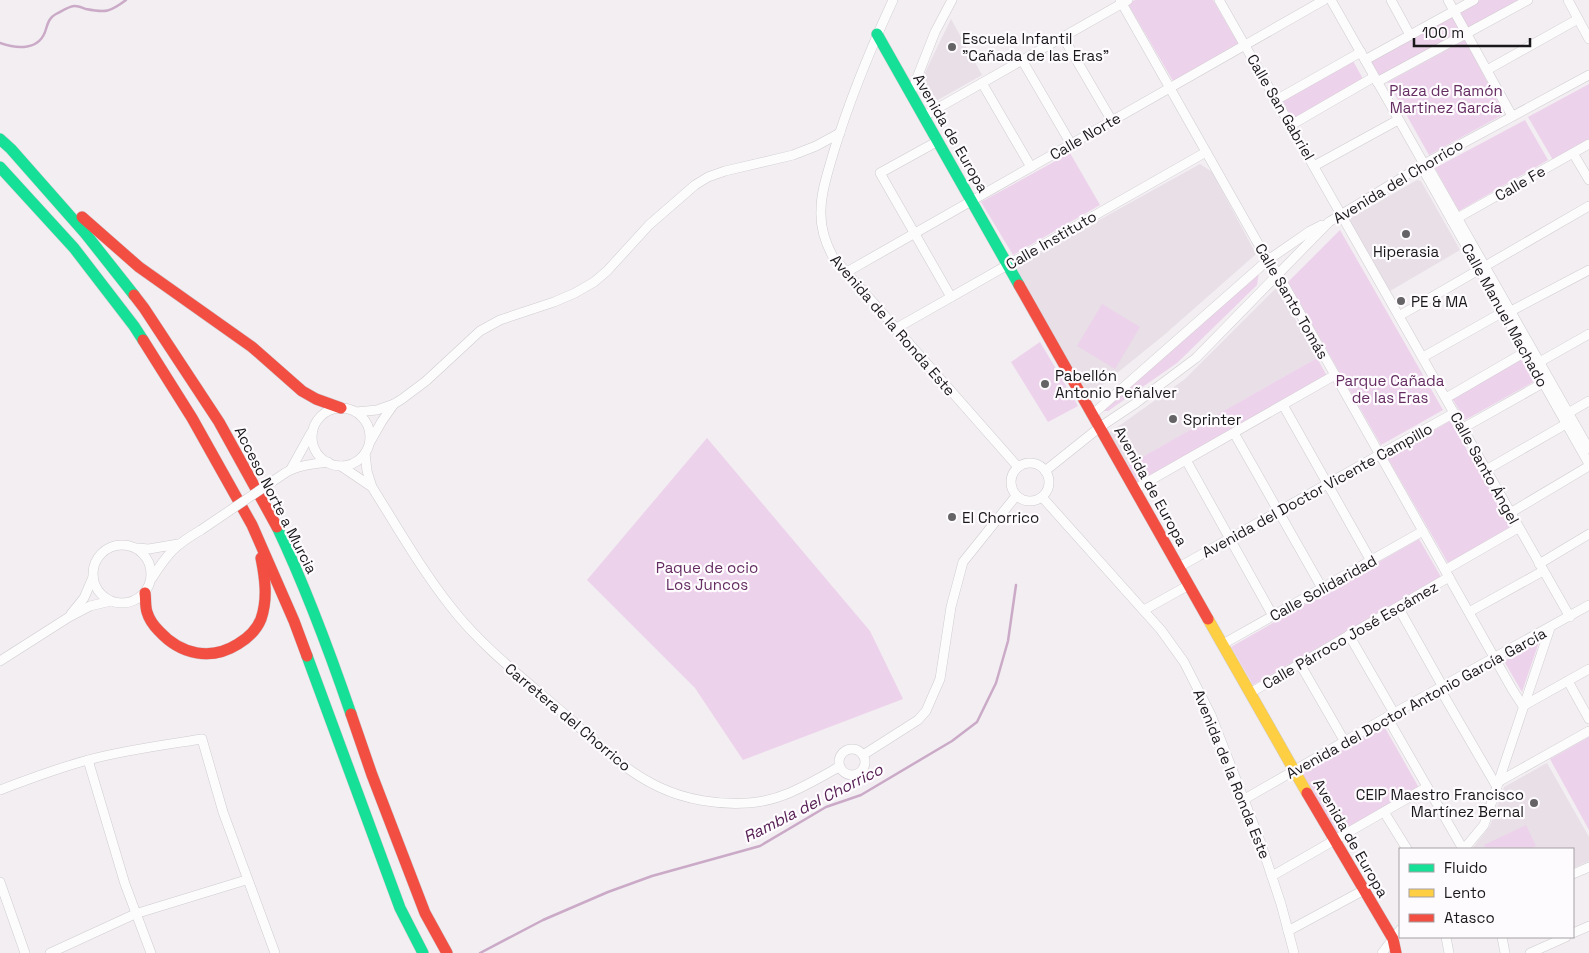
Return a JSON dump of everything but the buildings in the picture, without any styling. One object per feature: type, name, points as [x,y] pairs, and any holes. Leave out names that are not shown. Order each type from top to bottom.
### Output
[{"type":"main road","name":"Avenida de Europa","points":[[877,34],[1294,771],[1393,939],[1396,953]]},
{"type":"main road","name":"Acceso Norte a Murcia","points":[[0,139],[63,208],[112,266],[144,308],[172,348],[218,422],[277,527],[302,580],[326,641],[372,775],[425,913],[447,953]]},
{"type":"main road","points":[[1,168],[74,248],[134,326],[187,410],[252,525],[294,621],[400,908],[423,953]]},
{"type":"main road","points":[[63,208],[82,217],[139,267],[252,347],[309,396],[341,408]]},
{"type":"main road","points":[[145,592],[147,613],[160,634],[168,642],[188,652],[211,654],[222,652],[235,646],[253,631],[259,623],[265,600],[266,586],[263,568],[252,525]]},
{"type":"street","name":"Avenida de la Ronda Este","points":[[893,0],[877,34],[840,133],[822,195],[822,230],[826,245],[845,273],[1018,467]]},
{"type":"street","points":[[911,93],[935,32],[952,0]]},
{"type":"street","name":"Calle San Gabriel","points":[[1220,0],[1342,214]]},
{"type":"street","points":[[1390,0],[1410,35]]},
{"type":"street","points":[[1448,0],[1512,116]]},
{"type":"street","points":[[1276,100],[1363,56],[1410,35],[1474,0]]},
{"type":"street","points":[[1291,125],[1467,34],[1528,0]]},
{"type":"street","points":[[1568,0],[1589,39]]},
{"type":"street","points":[[924,116],[1123,1]]},
{"type":"street","name":"Calle Santo Tomás","points":[[1123,1],[1206,152],[1278,274],[1523,706]]},
{"type":"street","name":"Calle Norte","points":[[845,273],[1245,45],[1332,1]]},
{"type":"street","name":"Calle Manuel Machado","points":[[1332,1],[1566,418],[1589,465]]},
{"type":"street","points":[[1486,70],[1578,19]]},
{"type":"street","points":[[1063,37],[1112,121]]},
{"type":"street","points":[[1022,60],[1071,144]]},
{"type":"street","name":"Avenida del Chorrico","points":[[1045,471],[1100,427],[1136,403],[1196,358],[1329,222],[1423,165],[1589,75]]},
{"type":"street","points":[[982,83],[1031,167]]},
{"type":"street","points":[[1314,166],[1398,120]]},
{"type":"street","points":[[394,404],[382,421],[365,453],[358,460],[341,466],[320,457],[312,440],[313,431],[316,422],[331,409],[341,408],[356,412],[377,410],[394,404],[426,381],[480,331],[500,320],[576,293],[594,282],[607,272],[649,224],[695,185],[708,177],[793,154],[816,146],[840,133]]},
{"type":"street","points":[[938,141],[880,173],[951,297]]},
{"type":"street","name":"Calle Fe","points":[[1455,220],[1589,144]]},
{"type":"street","name":"Calle Instituto","points":[[895,329],[1206,152]]},
{"type":"street","points":[[1573,153],[1589,180]]},
{"type":"street","points":[[1399,316],[1589,206]]},
{"type":"street","name":"Calle Santo Ángel","points":[[1342,214],[1518,528],[1570,616]]},
{"type":"street","points":[[1093,414],[1268,260],[1310,231],[1329,222]]},
{"type":"street","points":[[1423,358],[1589,270]]},
{"type":"street","name":"Calle Manuel Machado","points":[[1507,312],[1526,352],[1536,364],[1543,383],[1589,450]]},
{"type":"street","points":[[1536,364],[1589,334]]},
{"type":"street","points":[[1446,398],[1526,352]]},
{"type":"street","points":[[1135,489],[1335,375]]},
{"type":"street","points":[[1462,428],[1543,383]]},
{"type":"street","points":[[1486,470],[1589,401]]},
{"type":"street","points":[[1283,405],[1371,561]]},
{"type":"street","points":[[356,412],[363,417],[368,425],[370,443]]},
{"type":"street","name":"Avenida del Doctor Vicente Campillo","points":[[1179,567],[1454,413]]},
{"type":"street","points":[[288,471],[313,431]]},
{"type":"street","points":[[1234,432],[1322,588]]},
{"type":"street","name":"Carretera del Chorrico","points":[[365,453],[367,471],[372,487],[436,587],[468,628],[501,660],[612,756],[644,780],[662,789],[699,800],[751,803],[775,799],[790,793],[839,767]]},
{"type":"street","points":[[1186,460],[1273,616]]},
{"type":"street","points":[[93,577],[99,592],[111,601],[120,603],[138,599],[145,592],[162,562],[178,544],[288,471],[310,464],[328,462]]},
{"type":"street","points":[[1029,463],[1041,466],[1045,471],[1049,481],[1042,497],[1032,501],[1016,496],[1010,484],[1013,472],[1018,467],[1029,463]]},
{"type":"street","points":[[1510,513],[1589,465]]},
{"type":"street","name":"Carretera del Chorrico","points":[[341,466],[372,487]]},
{"type":"street","points":[[863,755],[918,720],[926,711],[940,680],[951,606],[963,562],[1016,496]]},
{"type":"street","name":"Avenida de la Ronda Este","points":[[1042,497],[1144,610],[1184,662],[1211,716],[1260,840],[1294,953]]},
{"type":"street","name":"Calle Párroco José Escámez","points":[[1250,693],[1398,607],[1518,528]]},
{"type":"street","name":"Calle Solidaridad","points":[[1223,644],[1423,531]]},
{"type":"street","points":[[1469,612],[1541,567],[1589,534]]},
{"type":"street","points":[[69,617],[84,598],[93,577],[97,560],[102,552],[110,547],[119,545],[149,549],[178,544]]},
{"type":"street","points":[[137,548],[149,561],[152,570],[151,579]]},
{"type":"street","points":[[1144,610],[1189,584]]},
{"type":"street","points":[[0,661],[69,617],[90,606],[111,601]]},
{"type":"street","name":"Avenida del Doctor Antonio García García","points":[[1243,800],[1589,605]]},
{"type":"street","points":[[1398,607],[1441,688],[1498,785]]},
{"type":"street","points":[[1465,848],[1484,825],[1550,628]]},
{"type":"street","points":[[1349,635],[1427,787],[1463,848]]},
{"type":"street","points":[[1300,664],[1345,742]]},
{"type":"street","points":[[1523,706],[1589,670]]},
{"type":"street","points":[[1568,681],[1589,720]]},
{"type":"street","points":[[1498,785],[1589,730]]},
{"type":"street","points":[[0,790],[34,776],[88,760],[143,748],[202,739],[223,812],[246,880],[275,953]]},
{"type":"street","points":[[846,750],[857,750],[863,755],[865,766],[857,774],[846,774],[839,767],[839,757],[846,750]]},
{"type":"street","points":[[88,760],[135,914],[151,953]]},
{"type":"street","points":[[1272,876],[1427,787]]},
{"type":"street","points":[[1384,812],[1406,848]]},
{"type":"street","points":[[1574,874],[1589,867]]},
{"type":"street","points":[[50,953],[135,914],[246,880]]},
{"type":"street","points":[[0,882],[25,953]]},
{"type":"street","points":[[1288,931],[1364,890]]},
{"type":"street","points":[[1574,934],[1589,926]]},
{"type":"street","points":[[1382,953],[1399,931]]},
{"type":"street","points":[[1446,938],[1449,953]]},
{"type":"street","points":[[1502,938],[1505,953]]},
{"type":"street","points":[[1530,953],[1549,949],[1565,938]]},
{"type":"shaded area","name":"Escuela Infantil \"Cañada de las Eras\"","points":[[951,19],[982,75],[927,106],[918,87]]},
{"type":"shaded area","points":[[1200,164],[1212,172],[1256,254],[1164,335],[1091,394],[1088,394],[1016,271],[1020,264]]},
{"type":"shaded area","name":"Hiperasia","points":[[1417,180],[1421,181],[1460,250],[1390,291],[1350,221],[1351,218]]},
{"type":"shaded area","points":[[1275,289],[1279,291],[1317,358],[1128,465],[1109,433],[1185,379]]},
{"type":"shaded area","name":"CEIP Maestro Francisco Martínez Bernal","points":[[1547,763],[1589,837],[1589,861],[1574,868],[1574,848],[1473,848],[1490,826],[1504,787]]},
{"type":"green space","points":[[1135,0],[1213,0],[1239,45],[1173,81],[1128,4]]},
{"type":"green space","points":[[1480,0],[1523,0],[1468,30],[1458,12]]},
{"type":"green space","points":[[1453,16],[1462,32],[1379,78],[1369,60]]},
{"type":"green space","name":"Plaza de Ramón Martinez García","points":[[1465,40],[1504,114],[1429,155],[1388,82]]},
{"type":"green space","points":[[1352,59],[1363,79],[1293,120],[1281,99]]},
{"type":"green space","points":[[1589,84],[1589,140],[1553,160],[1528,117]]},
{"type":"green space","points":[[1525,120],[1548,160],[1459,211],[1435,168]]},
{"type":"green space","points":[[1070,153],[1100,205],[1013,255],[981,202]]},
{"type":"green space","name":"Parque Cañada de las Eras","points":[[1340,230],[1443,410],[1381,445],[1288,282]]},
{"type":"green space","points":[[1259,272],[1257,285],[1177,363],[1108,411],[1103,411],[1103,408]]},
{"type":"green space","points":[[1102,304],[1140,327],[1115,369],[1077,346]]},
{"type":"green space","name":"Pabellón Antonio Peñalver","points":[[1040,342],[1078,406],[1048,422],[1011,362]]},
{"type":"green space","points":[[1317,358],[1327,376],[1138,484],[1128,465]]},
{"type":"green space","points":[[1522,359],[1535,381],[1465,420],[1452,398]]},
{"type":"green space","name":"Parque Cañada de las Eras","points":[[1450,421],[1512,527],[1448,563],[1387,457]]},
{"type":"green space","name":"Paque de ocio Los Juncos","points":[[707,438],[870,631],[903,699],[743,760],[695,688],[587,580]]},
{"type":"green space","points":[[1419,539],[1441,577],[1253,685],[1231,647]]},
{"type":"green space","points":[[1540,639],[1522,692],[1504,661]]},
{"type":"green space","points":[[1384,726],[1419,788],[1334,836],[1299,774]]},
{"type":"green space","points":[[1589,737],[1589,830],[1550,759]]},
{"type":"green space","points":[[1526,825],[1536,846],[1532,848],[1486,848],[1484,845]]},
{"type":"waterway","points":[[0,43],[20,47],[33,45],[43,36],[51,18],[70,7],[75,6],[103,11],[116,7],[126,0]]},
{"type":"waterway","name":"Rambla del Chorrico","points":[[480,953],[543,920],[608,892],[652,876],[760,846],[826,807],[861,795],[952,741],[977,722],[996,683],[1008,641],[1016,585]]},
{"type":"traffic: fast","points":[[877,34],[1019,285]]},
{"type":"traffic: fast","points":[[0,139],[85,233],[134,295]]},
{"type":"traffic: fast","points":[[0,167],[74,248],[143,340]]},
{"type":"traffic: fast","points":[[277,527],[317,619],[351,714]]},
{"type":"traffic: fast","points":[[307,656],[400,908],[423,953]]},
{"type":"traffic: slow","points":[[1208,619],[1307,793]]},
{"type":"traffic: jam","points":[[82,217],[139,267],[252,347],[302,391],[316,399],[341,408]]},
{"type":"traffic: jam","points":[[1019,285],[1208,619]]},
{"type":"traffic: jam","points":[[134,295],[219,422],[277,527]]},
{"type":"traffic: jam","points":[[143,340],[192,418],[252,525],[294,621],[307,656]]},
{"type":"traffic: jam","points":[[145,593],[149,617],[155,627],[168,639],[177,646],[197,653],[217,653],[245,639],[255,630],[261,619],[265,596],[265,581],[261,558]]},
{"type":"traffic: jam","points":[[351,714],[372,775],[425,913],[447,953]]},
{"type":"traffic: jam","points":[[1307,793],[1393,939],[1396,953]]},
{"type":"place","name":"Escuela Infantil \"Cañada de las Eras\"","points":[[952,47]]},
{"type":"place","name":"Hiperasia","points":[[1406,234]]},
{"type":"place","name":"PE & MA","points":[[1401,301]]},
{"type":"place","name":"Pabellón Antonio Peñalver","points":[[1045,384]]},
{"type":"place","name":"Sprinter","points":[[1173,419]]},
{"type":"place","name":"El Chorrico","points":[[952,517]]},
{"type":"place","name":"CEIP Maestro Francisco Martínez Bernal","points":[[1534,803]]}]
